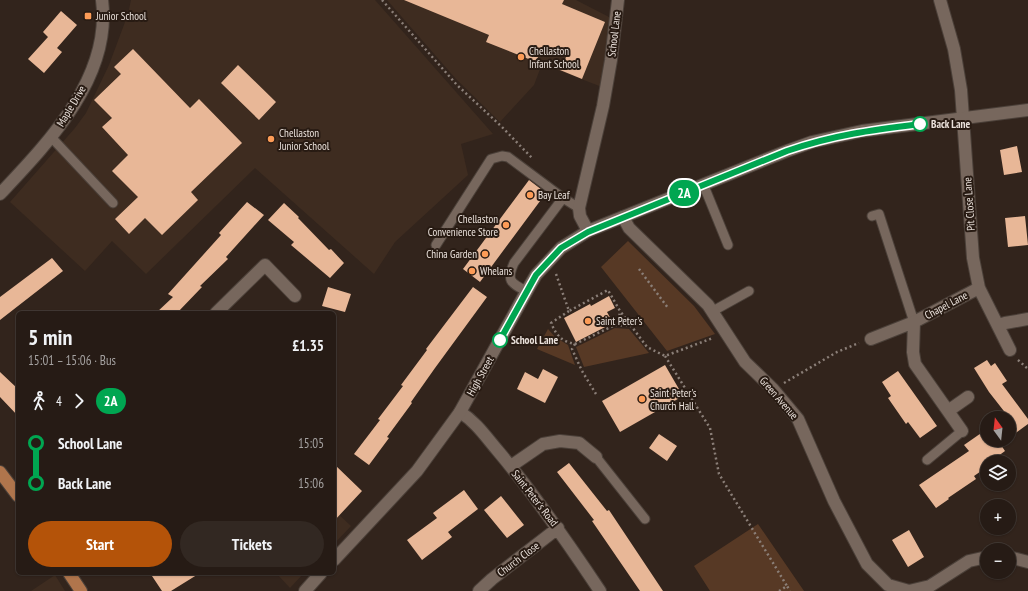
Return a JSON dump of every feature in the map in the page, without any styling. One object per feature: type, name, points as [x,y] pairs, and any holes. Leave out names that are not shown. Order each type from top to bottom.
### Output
[{"type":"main road","points":[[0,472],[16,493]]},
{"type":"main road","points":[[70,575],[81,591]]},
{"type":"street","name":"Maple Drive","points":[[2,188],[51,137],[66,118],[80,96],[94,63],[99,46],[103,15],[102,0]]},
{"type":"street","name":"School Lane","points":[[578,208],[603,106],[611,60],[618,0]]},
{"type":"street","points":[[940,0],[954,49],[964,119]]},
{"type":"street","name":"High Street","points":[[336,558],[417,471],[460,412],[526,291],[536,275],[561,248],[588,232],[623,217],[812,142],[862,131],[1028,110]]},
{"type":"street","name":"Pit Close Lane","points":[[964,119],[973,258],[979,288],[1010,350]]},
{"type":"street","points":[[578,208],[580,216],[588,232]]},
{"type":"street","name":"Green Avenue","points":[[623,217],[629,228],[708,304],[745,362],[773,389],[798,419],[834,501],[867,564],[888,585],[909,591]]},
{"type":"street","points":[[218,311],[265,265],[295,296]]},
{"type":"street","name":"Chapel Lane","points":[[871,339],[914,322],[979,288]]},
{"type":"street","points":[[998,325],[1005,322],[1028,319]]},
{"type":"street","name":"Chapel Lane","points":[[914,322],[912,352],[915,364],[962,431]]},
{"type":"street","points":[[948,411],[968,397]]},
{"type":"street","name":"Saint Peter's Road","points":[[460,412],[470,418],[511,466],[558,528],[600,591]]},
{"type":"street","points":[[511,466],[542,444],[560,441],[579,443],[596,457]]},
{"type":"street","name":"Church Close","points":[[479,591],[492,579],[558,528]]},
{"type":"street","points":[[909,591],[930,586],[969,561],[980,559]]},
{"type":"street","points":[[1016,559],[1028,562]]},
{"type":"street","points":[[305,591],[320,575]]},
{"type":"lane","points":[[51,137],[113,203]]},
{"type":"lane","points":[[436,245],[491,159],[502,156],[508,156],[578,208]]},
{"type":"lane","points":[[704,186],[728,245]]},
{"type":"lane","points":[[526,291],[514,284],[510,278],[510,272],[514,263],[563,198]]},
{"type":"lane","points":[[872,216],[879,214],[914,322]]},
{"type":"lane","points":[[713,311],[749,291]]},
{"type":"lane","points":[[927,460],[962,431]]},
{"type":"lane","points":[[596,457],[645,518]]},
{"type":"path","points":[[382,0],[457,85],[502,127],[533,159]]},
{"type":"path","points":[[551,258],[569,311]]},
{"type":"path","points":[[639,269],[668,308]]},
{"type":"path","points":[[575,344],[565,342],[556,333],[551,323],[569,311],[608,290],[620,311],[647,347],[666,356],[710,428],[719,474],[790,591]]},
{"type":"path","points":[[596,394],[582,371],[572,349],[575,344],[615,325],[619,320],[620,311]]},
{"type":"path","points":[[615,325],[631,326]]},
{"type":"path","points":[[666,356],[726,333]]},
{"type":"path","points":[[773,389],[837,352],[871,339]]},
{"type":"path","points":[[779,591],[787,586]]},
{"type":"shaded area","name":"Chellaston Junior School","points":[[131,0],[375,0],[493,134],[461,144],[468,175],[395,242],[374,274],[255,168],[146,274],[112,241],[85,271],[10,202],[75,128],[86,113],[109,65],[128,14]]},
{"type":"shaded area","name":"Chellaston Infant School","points":[[387,0],[576,0],[611,18],[602,87],[542,64],[534,85],[500,122],[456,79]]},
{"type":"shaded area","points":[[628,241],[694,306],[715,334],[667,351],[601,267]]},
{"type":"shaded area","points":[[615,328],[629,329],[649,353],[584,367],[576,347]]},
{"type":"shaded area","points":[[548,329],[555,337],[568,345],[575,365],[537,349]]},
{"type":"shaded area","points":[[336,512],[351,526],[336,542]]},
{"type":"shaded area","points":[[758,524],[804,591],[710,591],[694,566]]},
{"type":"shaded area","points":[[55,575],[65,591],[31,591]]},
{"type":"shaded area","points":[[278,575],[302,575],[290,588]]},
{"type":"building","points":[[404,0],[564,0],[562,4],[605,22],[582,79],[560,70],[566,57],[542,47],[536,62],[486,42],[489,35]]},
{"type":"building","points":[[61,11],[77,25],[57,48],[62,52],[44,73],[28,59],[48,37],[43,32]]},
{"type":"building","points":[[133,49],[190,108],[199,99],[242,143],[191,192],[198,200],[162,235],[145,218],[129,234],[115,219],[138,197],[112,171],[128,155],[102,127],[112,118],[94,100],[121,74],[114,67]]},
{"type":"building","points":[[238,65],[276,102],[259,120],[221,83]]},
{"type":"building","points":[[1017,146],[1022,172],[1004,175],[1000,150]]},
{"type":"building","points":[[529,180],[546,193],[480,282],[463,269]]},
{"type":"building","points":[[247,202],[264,215],[226,257],[228,259],[200,286],[202,287],[179,311],[158,311],[173,297],[168,294],[221,235],[219,233]]},
{"type":"building","points":[[284,203],[329,250],[331,249],[344,263],[330,278],[291,245],[294,242],[268,220]]},
{"type":"building","points":[[1025,216],[1028,245],[1008,247],[1005,218]]},
{"type":"building","points":[[52,258],[63,271],[0,320],[0,297]]},
{"type":"building","points":[[328,287],[351,294],[345,312],[322,306]]},
{"type":"building","points":[[473,287],[487,297],[411,402],[412,403],[387,437],[389,438],[369,465],[354,454],[380,420],[378,419],[403,386],[401,385],[427,350],[426,349]]},
{"type":"building","name":"Saint Peter's","points":[[609,296],[615,308],[607,312],[613,323],[576,342],[564,318]]},
{"type":"building","points":[[987,360],[991,366],[995,363],[1007,381],[1002,384],[1028,419],[1028,424],[1016,433],[1016,411],[1004,411],[989,392],[974,368]]},
{"type":"building","name":"Saint Peter's Church Hall","points":[[665,365],[683,396],[620,432],[602,401]]},
{"type":"building","points":[[543,369],[558,377],[545,403],[517,389],[525,372],[538,379]]},
{"type":"building","points":[[898,371],[937,426],[920,438],[908,422],[906,424],[888,398],[891,396],[882,382]]},
{"type":"building","points":[[0,372],[16,387],[16,414],[0,397]]},
{"type":"building","points":[[659,434],[677,446],[667,461],[649,448]]},
{"type":"building","points":[[980,434],[980,447],[1002,447],[1005,451],[1000,455],[980,455],[980,472],[974,476],[976,479],[936,508],[919,485],[969,451],[964,445]]},
{"type":"building","points":[[569,463],[607,511],[609,510],[663,591],[640,591],[592,521],[594,520],[557,472]]},
{"type":"building","points":[[336,466],[362,491],[336,519]]},
{"type":"building","points":[[464,490],[478,509],[448,532],[452,537],[422,560],[407,540],[437,518],[433,513]]},
{"type":"building","points":[[501,496],[524,525],[507,538],[484,510]]},
{"type":"building","points":[[909,530],[924,557],[908,567],[892,540]]},
{"type":"building","points":[[151,575],[197,575],[171,591],[162,591]]},
{"type":"bus line","name":"2A","points":[[500,340],[536,275],[561,248],[588,232],[812,142],[862,131],[920,124]]},
{"type":"place","name":"Junior School","points":[[88,16]]},
{"type":"place","name":"Chellaston Infant School","points":[[521,57]]},
{"type":"place","name":"Back Lane","points":[[920,124]]},
{"type":"place","name":"Chellaston Junior School","points":[[271,139]]},
{"type":"place","name":"Bay Leaf","points":[[530,195]]},
{"type":"place","name":"Chellaston Convenience Store","points":[[506,225]]},
{"type":"place","name":"China Garden","points":[[485,254]]},
{"type":"place","name":"Whelans","points":[[472,271]]},
{"type":"place","name":"Saint Peter's","points":[[588,321]]},
{"type":"place","name":"School Lane","points":[[500,340]]},
{"type":"place","name":"Saint Peter's Church Hall","points":[[642,399]]}]
